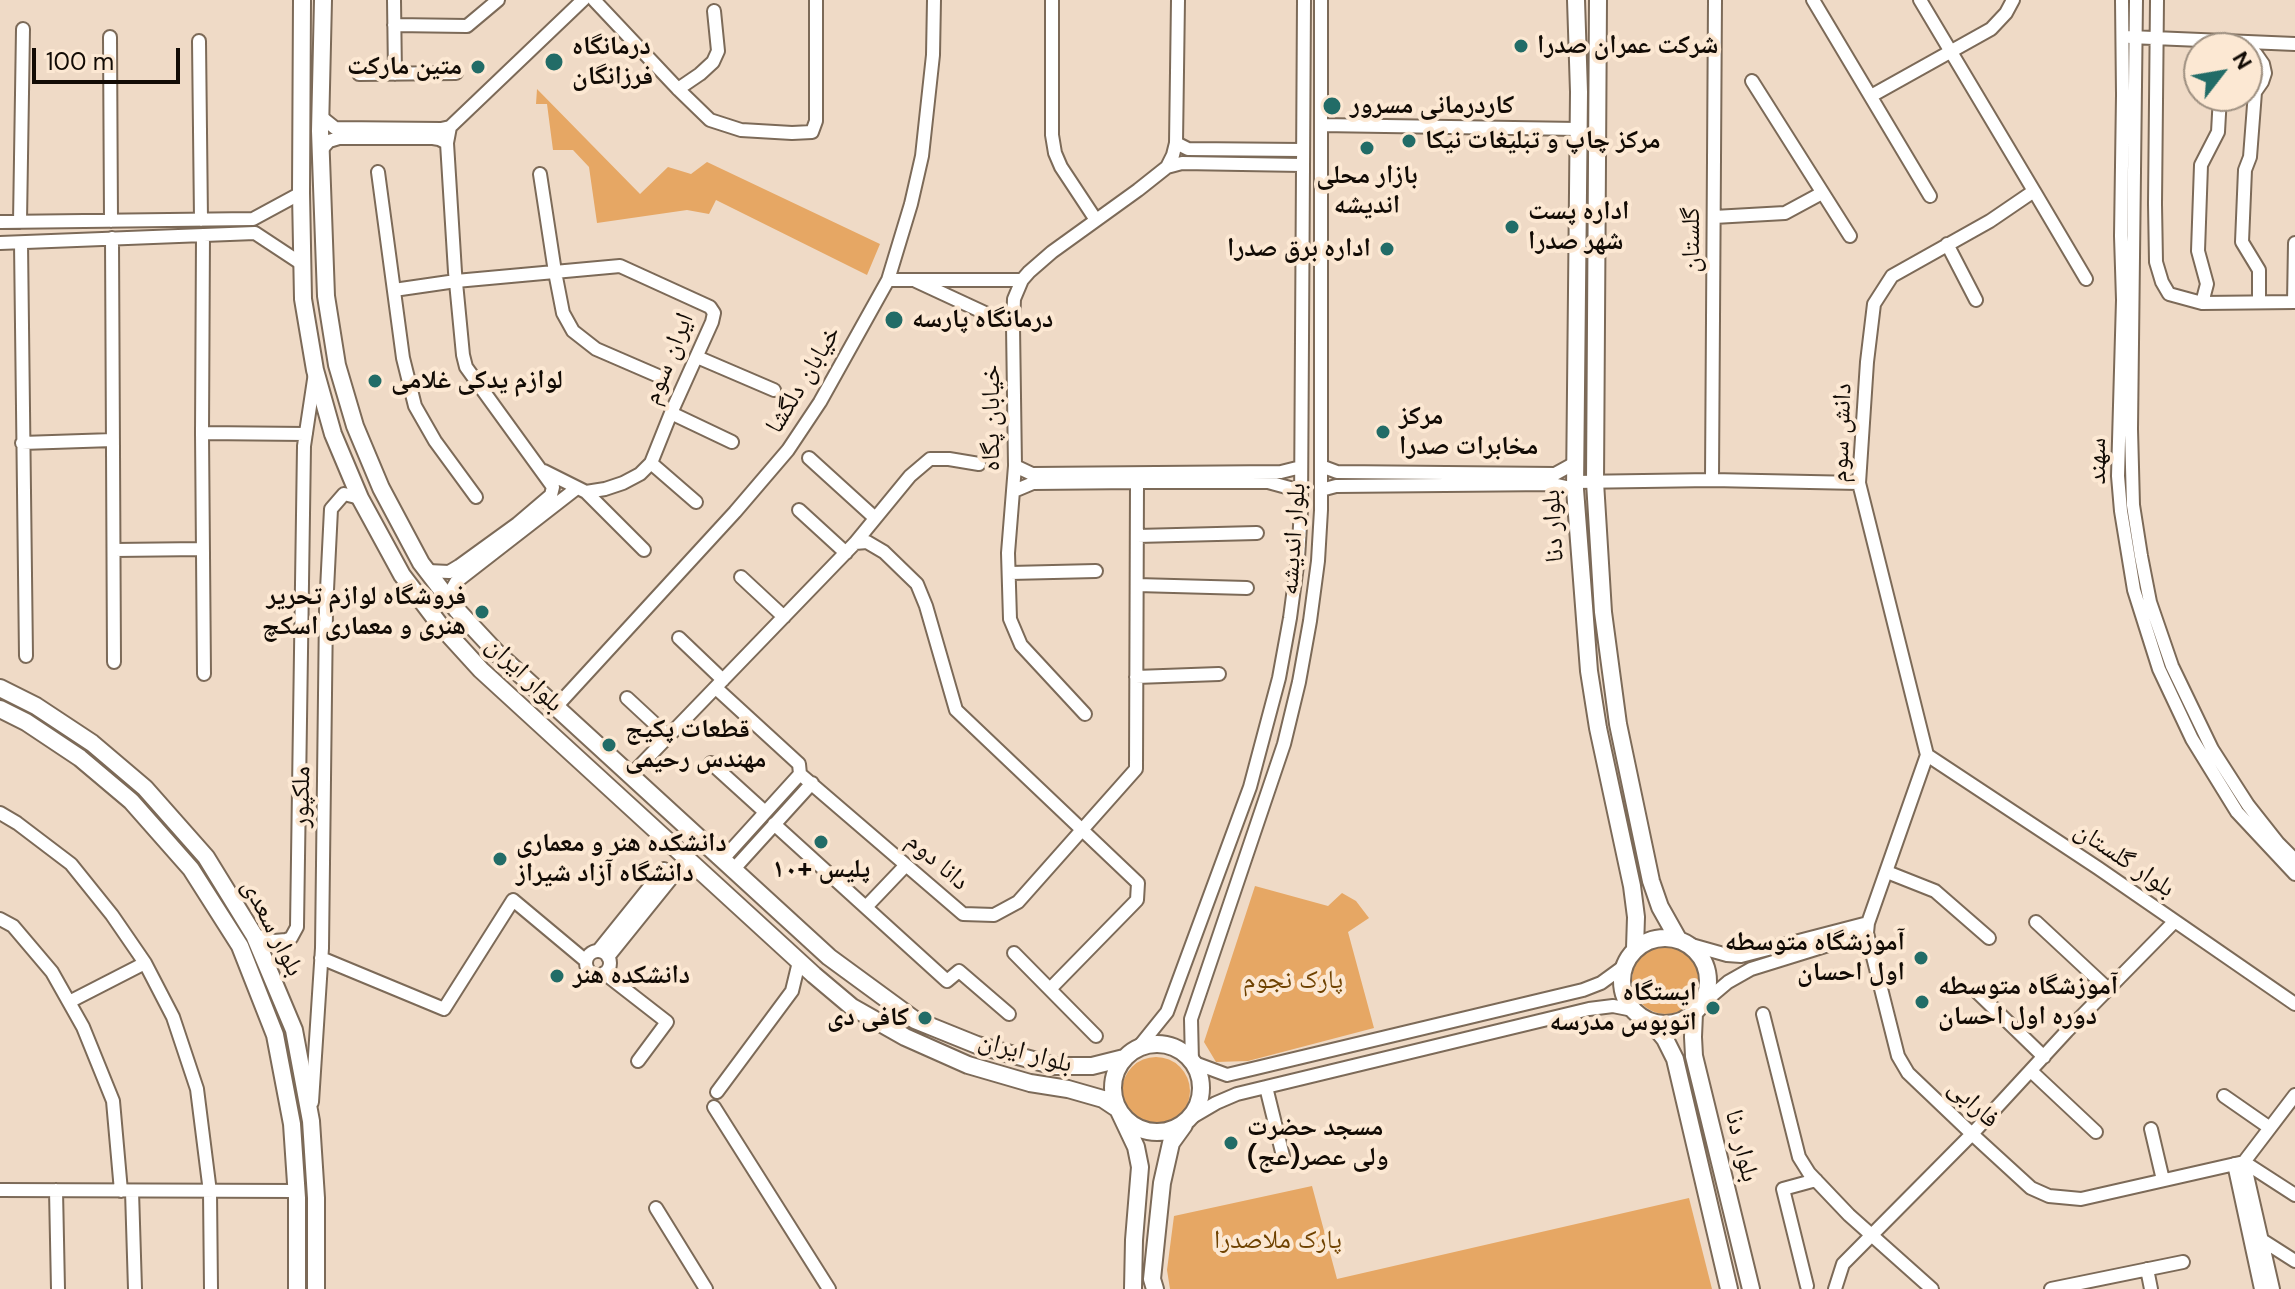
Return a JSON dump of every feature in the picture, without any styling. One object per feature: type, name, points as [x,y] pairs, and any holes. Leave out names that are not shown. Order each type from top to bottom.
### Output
[{"type":"main road","name":"بلوار ایران","points":[[302,0],[303,299],[315,370],[333,434],[360,498],[402,575],[440,625],[481,670],[852,1007],[905,1037],[968,1065],[1103,1099],[1118,1109]]},
{"type":"main road","name":"بلوار ایران","points":[[323,0],[320,116],[326,296],[337,365],[355,426],[376,476],[415,550],[453,605],[498,654],[555,708],[829,957],[915,1020],[977,1045],[1055,1066],[1092,1066],[1124,1058]]},
{"type":"main road","name":"بلوار دنا","points":[[1576,0],[1575,486],[1589,671],[1632,886],[1636,917],[1635,948]]},
{"type":"main road","name":"بلوار دنا","points":[[1598,0],[1595,482],[1603,612],[1618,724],[1651,881],[1660,907],[1683,942]]},
{"type":"main road","points":[[302,48],[321,49]]},
{"type":"main road","name":"بلوار سعدی","points":[[0,688],[36,706],[92,743],[145,788],[206,857],[254,935],[294,1030],[311,1121],[316,1198],[316,1289]]},
{"type":"main road","name":"بلوار سعدی","points":[[0,709],[26,722],[80,758],[131,801],[191,869],[240,946],[275,1035],[292,1124],[297,1191],[297,1289]]},
{"type":"main road","points":[[1655,938],[1683,942],[1698,953],[1708,978],[1707,992],[1698,1009],[1674,1024],[1652,1023],[1641,1018],[1622,990],[1623,967],[1635,948],[1644,942],[1655,938]]},
{"type":"main road","name":"بلوار دنا","points":[[1698,1009],[1693,1037],[1694,1056],[1751,1289]]},
{"type":"main road","name":"بلوار دنا","points":[[1652,1023],[1675,1059],[1729,1289]]},
{"type":"main road","points":[[1133,1289],[1140,1167],[1136,1147],[1113,1096],[1113,1083],[1116,1070],[1124,1058],[1150,1044],[1173,1047],[1184,1054],[1198,1073],[1201,1086],[1195,1110],[1171,1143],[1162,1183],[1152,1279],[1155,1289]]},
{"type":"main road","points":[[968,1065],[976,1054],[977,1045]]},
{"type":"main road","points":[[1118,1109],[1137,1128],[1150,1132],[1176,1128],[1187,1120]]},
{"type":"street","points":[[394,0],[395,74]]},
{"type":"street","points":[[394,25],[467,26],[498,0]]},
{"type":"street","points":[[320,116],[335,128],[450,127],[583,0]]},
{"type":"street","points":[[594,0],[710,120],[741,130],[792,133],[812,132],[816,121],[816,0]]},
{"type":"street","name":"خیابان دلگشا","points":[[555,708],[788,450],[820,402],[888,280],[922,156],[933,55],[934,0]]},
{"type":"street","points":[[1052,0],[1052,135],[1055,153],[1096,220]]},
{"type":"street","points":[[1167,167],[1176,143],[1178,0]]},
{"type":"street","name":"بلوار اندیشه","points":[[1138,1048],[1167,1012],[1250,787],[1265,739],[1290,618],[1298,558],[1301,491],[1304,0]]},
{"type":"street","name":"بلوار اندیشه","points":[[1192,1062],[1191,1019],[1284,744],[1299,682],[1318,561],[1321,490],[1321,0]]},
{"type":"street","name":"گلستان","points":[[1712,480],[1715,0]]},
{"type":"street","points":[[1813,0],[1930,196]]},
{"type":"street","points":[[1920,0],[2086,279]]},
{"type":"street","points":[[1871,96],[1991,29],[2013,0]]},
{"type":"street","name":"سهند","points":[[2122,0],[2129,37],[2132,490],[2150,602],[2172,666],[2212,749],[2248,805],[2295,860]]},
{"type":"street","name":"سهند","points":[[2136,0],[2129,37],[2121,201],[2118,476],[2134,590],[2159,669],[2192,739],[2237,812],[2295,874]]},
{"type":"street","points":[[2157,0],[2156,262],[2162,282],[2169,294],[2202,303],[2294,302],[2295,243]]},
{"type":"street","points":[[678,89],[713,62],[718,51],[714,11]]},
{"type":"street","points":[[20,222],[23,29]]},
{"type":"street","points":[[110,37],[111,221]]},
{"type":"street","points":[[2129,37],[2183,40]]},
{"type":"street","points":[[199,41],[201,220]]},
{"type":"street","points":[[2263,43],[2295,44]]},
{"type":"street","points":[[359,74],[456,73]]},
{"type":"street","points":[[1752,81],[1850,236]]},
{"type":"street","points":[[2202,303],[2207,284],[2198,251],[2201,165],[2218,132],[2219,112]]},
{"type":"street","points":[[2253,112],[2250,157],[2245,170],[2242,242],[2259,270],[2259,302]]},
{"type":"street","points":[[1321,125],[1578,129]]},
{"type":"street","points":[[428,571],[449,572],[517,524],[551,495],[553,487],[466,367],[456,281],[447,143],[450,127]]},
{"type":"street","points":[[321,150],[329,141],[339,138],[439,139],[447,143]]},
{"type":"street","points":[[1176,143],[1188,149],[1302,150]]},
{"type":"street","points":[[888,280],[1022,280],[1052,252],[1167,167],[1182,163],[1302,165]]},
{"type":"street","points":[[378,172],[403,358],[415,406],[435,441],[476,497]]},
{"type":"street","points":[[540,174],[563,313],[573,331],[596,349],[663,378]]},
{"type":"street","name":"دانش سوم","points":[[1927,755],[1859,483],[1874,304],[1892,276],[1990,221],[2034,191]]},
{"type":"street","points":[[0,222],[253,219],[301,193]]},
{"type":"street","points":[[1714,217],[1785,213],[1822,193]]},
{"type":"street","points":[[0,243],[255,233],[302,264]]},
{"type":"street","points":[[203,235],[204,674]]},
{"type":"street","points":[[112,238],[114,662]]},
{"type":"street","points":[[21,243],[26,656]]},
{"type":"street","points":[[1947,244],[1976,300]]},
{"type":"street","name":"ایران سوم","points":[[394,290],[456,281],[620,266],[710,307],[714,313],[712,322],[651,463]]},
{"type":"street","points":[[913,279],[1013,326]]},
{"type":"street","name":"خیابان پگاه","points":[[1022,280],[1014,299],[1013,326],[1015,466],[1008,553],[1010,619],[1021,645],[1085,714]]},
{"type":"street","points":[[697,357],[774,390]]},
{"type":"street","name":"ملکپور","points":[[254,935],[274,941],[286,940],[291,938],[297,927],[306,434],[315,370]]},
{"type":"street","points":[[671,413],[732,442]]},
{"type":"street","points":[[202,433],[306,434]]},
{"type":"street","points":[[22,443],[113,440]]},
{"type":"street","points":[[809,458],[875,518]]},
{"type":"street","points":[[630,776],[850,548],[910,476],[930,459],[979,464]]},
{"type":"street","points":[[453,605],[452,589],[456,582],[581,490],[623,483],[640,474],[651,463],[696,502]]},
{"type":"street","points":[[1321,466],[1337,472],[1555,474],[1575,463]]},
{"type":"street","points":[[1015,466],[1032,474],[1281,472],[1301,467]]},
{"type":"street","points":[[546,475],[581,490],[644,550]]},
{"type":"street","points":[[1321,490],[1336,486],[1575,486],[1595,482],[1712,480],[1859,483]]},
{"type":"street","points":[[1014,491],[1033,483],[1137,482],[1268,482],[1301,491]]},
{"type":"street","points":[[1137,482],[1136,677],[1219,674]]},
{"type":"street","name":"ملکپور","points":[[311,1121],[321,958],[326,610],[331,509],[344,494],[360,498]]},
{"type":"street","points":[[799,510],[850,548]]},
{"type":"street","points":[[1137,536],[1257,533]]},
{"type":"street","points":[[850,548],[867,542],[884,552],[917,584],[956,710],[1138,883],[1137,900],[1050,989]]},
{"type":"street","points":[[114,550],[203,549]]},
{"type":"street","points":[[1010,573],[1096,571]]},
{"type":"street","points":[[741,577],[784,617]]},
{"type":"street","points":[[1137,585],[1247,588]]},
{"type":"street","name":"دانا دوم","points":[[679,638],[799,764],[800,774],[963,914],[994,915],[1018,902],[1136,769],[1136,677]]},
{"type":"street","points":[[627,698],[668,736]]},
{"type":"street","points":[[1868,928],[1927,755]]},
{"type":"street","name":"بلوار گلستان","points":[[1927,755],[2295,1004]]},
{"type":"street","points":[[711,763],[765,812]]},
{"type":"street","points":[[727,865],[765,812],[800,774]]},
{"type":"street","points":[[727,865],[774,824],[812,783]]},
{"type":"street","points":[[0,813],[71,864],[145,963],[173,1017],[197,1089],[210,1192],[211,1289]]},
{"type":"street","points":[[774,824],[947,981],[959,971],[1009,1014]]},
{"type":"street","points":[[603,954],[664,869],[673,876],[687,859]]},
{"type":"street","points":[[866,907],[906,865]]},
{"type":"street","points":[[1887,872],[1935,891],[1989,938]]},
{"type":"street","points":[[321,958],[444,1009],[513,900],[586,961],[593,974],[604,973],[667,1022],[638,1061]]},
{"type":"street","points":[[0,919],[13,926],[52,972],[83,1027],[113,1101],[126,1191],[135,1289]]},
{"type":"street","points":[[1835,1289],[1843,1264],[2175,921]]},
{"type":"street","points":[[2036,922],[2108,989]]},
{"type":"street","points":[[1683,942],[1741,956],[1868,928]]},
{"type":"street","points":[[1698,1009],[1728,982],[1751,969],[1868,928]]},
{"type":"street","name":"فارابی","points":[[1868,928],[1898,1056],[1908,1073],[2031,1188],[2049,1196],[2081,1199],[2239,1163]]},
{"type":"street","points":[[586,961],[591,953],[603,954]]},
{"type":"street","points":[[1014,953],[1096,1036]]},
{"type":"street","points":[[603,954],[610,965],[604,973]]},
{"type":"street","points":[[717,1092],[792,991],[799,962]]},
{"type":"street","points":[[69,1002],[145,963]]},
{"type":"street","points":[[1192,1062],[1227,1075],[1583,990],[1601,983],[1623,967]]},
{"type":"street","points":[[1977,992],[2044,1057]]},
{"type":"street","points":[[1187,1120],[1237,1094],[1589,1009],[1613,1006],[1633,1010]]},
{"type":"street","points":[[1763,1014],[1799,1157],[1816,1180],[1871,1235],[1932,1289]]},
{"type":"street","points":[[2031,1071],[2096,1132]]},
{"type":"street","points":[[1266,1087],[1283,1156]]},
{"type":"street","points":[[2224,1096],[2270,1128]]},
{"type":"street","points":[[2239,1163],[2295,1097]]},
{"type":"street","points":[[714,1107],[829,1289]]},
{"type":"street","points":[[2151,1129],[2163,1180]]},
{"type":"street","points":[[2239,1163],[2295,1195]]},
{"type":"street","points":[[2239,1163],[2273,1289]]},
{"type":"street","points":[[2239,1163],[2261,1289]]},
{"type":"street","points":[[1807,1286],[1783,1189],[1816,1180]]},
{"type":"street","points":[[0,1190],[297,1191]]},
{"type":"street","points":[[56,1190],[58,1289]]},
{"type":"street","points":[[656,1208],[706,1289]]},
{"type":"street","points":[[2262,1240],[2295,1261]]},
{"type":"street","points":[[2051,1289],[2183,1262]]},
{"type":"street","points":[[2147,1269],[2151,1289]]},
{"type":"green space","points":[[537,89],[640,194],[668,167],[691,174],[707,162],[880,244],[867,275],[716,200],[709,214],[687,210],[597,223],[589,167],[573,150],[553,150],[547,104],[536,104]]},
{"type":"green space","name":"پارک نجوم","points":[[1255,886],[1328,906],[1342,893],[1356,901],[1369,918],[1348,932],[1374,1028],[1248,1061],[1216,1062],[1204,1042]]},
{"type":"green space","points":[[1659,946],[1673,946],[1685,951],[1695,961],[1700,980],[1695,999],[1685,1009],[1673,1014],[1659,1014],[1647,1009],[1637,999],[1632,987],[1632,973],[1637,961],[1647,951]]},
{"type":"green space","points":[[1156,1057],[1180,1067],[1190,1091],[1180,1115],[1156,1125],[1132,1115],[1122,1091],[1132,1067]]},
{"type":"green space","name":"پارک ملاصدرا","points":[[1312,1186],[1337,1279],[1689,1198],[1712,1289],[1170,1289],[1167,1270],[1174,1216]]},
{"type":"place","name":"شرکت عمران صدرا","points":[[1521,46]]},
{"type":"place","name":"درمانگاه فرزانگان","points":[[554,62]]},
{"type":"place","name":"متین مارکت","points":[[478,67]]},
{"type":"place","name":"کاردرمانی مسرور","points":[[1332,106]]},
{"type":"place","name":"مرکز چاپ و تبلیغات نیکا","points":[[1409,141]]},
{"type":"place","name":"بازار محلی اندیشه","points":[[1367,148]]},
{"type":"place","name":"اداره پست شهر صدرا","points":[[1512,227]]},
{"type":"place","name":"اداره برق صدرا","points":[[1387,249]]},
{"type":"place","name":"درمانگاه پارسه","points":[[894,320]]},
{"type":"place","name":"لوازم یدکی غلامی","points":[[375,381]]},
{"type":"place","name":"مرکز مخابرات صدرا","points":[[1383,432]]},
{"type":"place","name":"فروشگاه لوازم تحریر هنری و معماری اسکچ","points":[[482,612]]},
{"type":"place","name":"قطعات پکیج مهندس رحیمی","points":[[609,745]]},
{"type":"place","name":"پلیس +۱۰","points":[[821,842]]},
{"type":"place","name":"دانشکده هنر و معماری دانشگاه آزاد شیراز","points":[[500,859]]},
{"type":"place","name":"آموزشگاه متوسطه اول احسان","points":[[1921,958]]},
{"type":"place","name":"دانشکده هنر","points":[[557,976]]},
{"type":"place","name":"آموزشگاه متوسطه دوره اول احسان","points":[[1922,1002]]},
{"type":"place","name":"ایستگاه اتوبوس مدرسه","points":[[1713,1008]]},
{"type":"place","name":"کافی دی","points":[[925,1018]]},
{"type":"place","name":"مسجد حضرت ولی عصر(عج)","points":[[1231,1143]]}]
